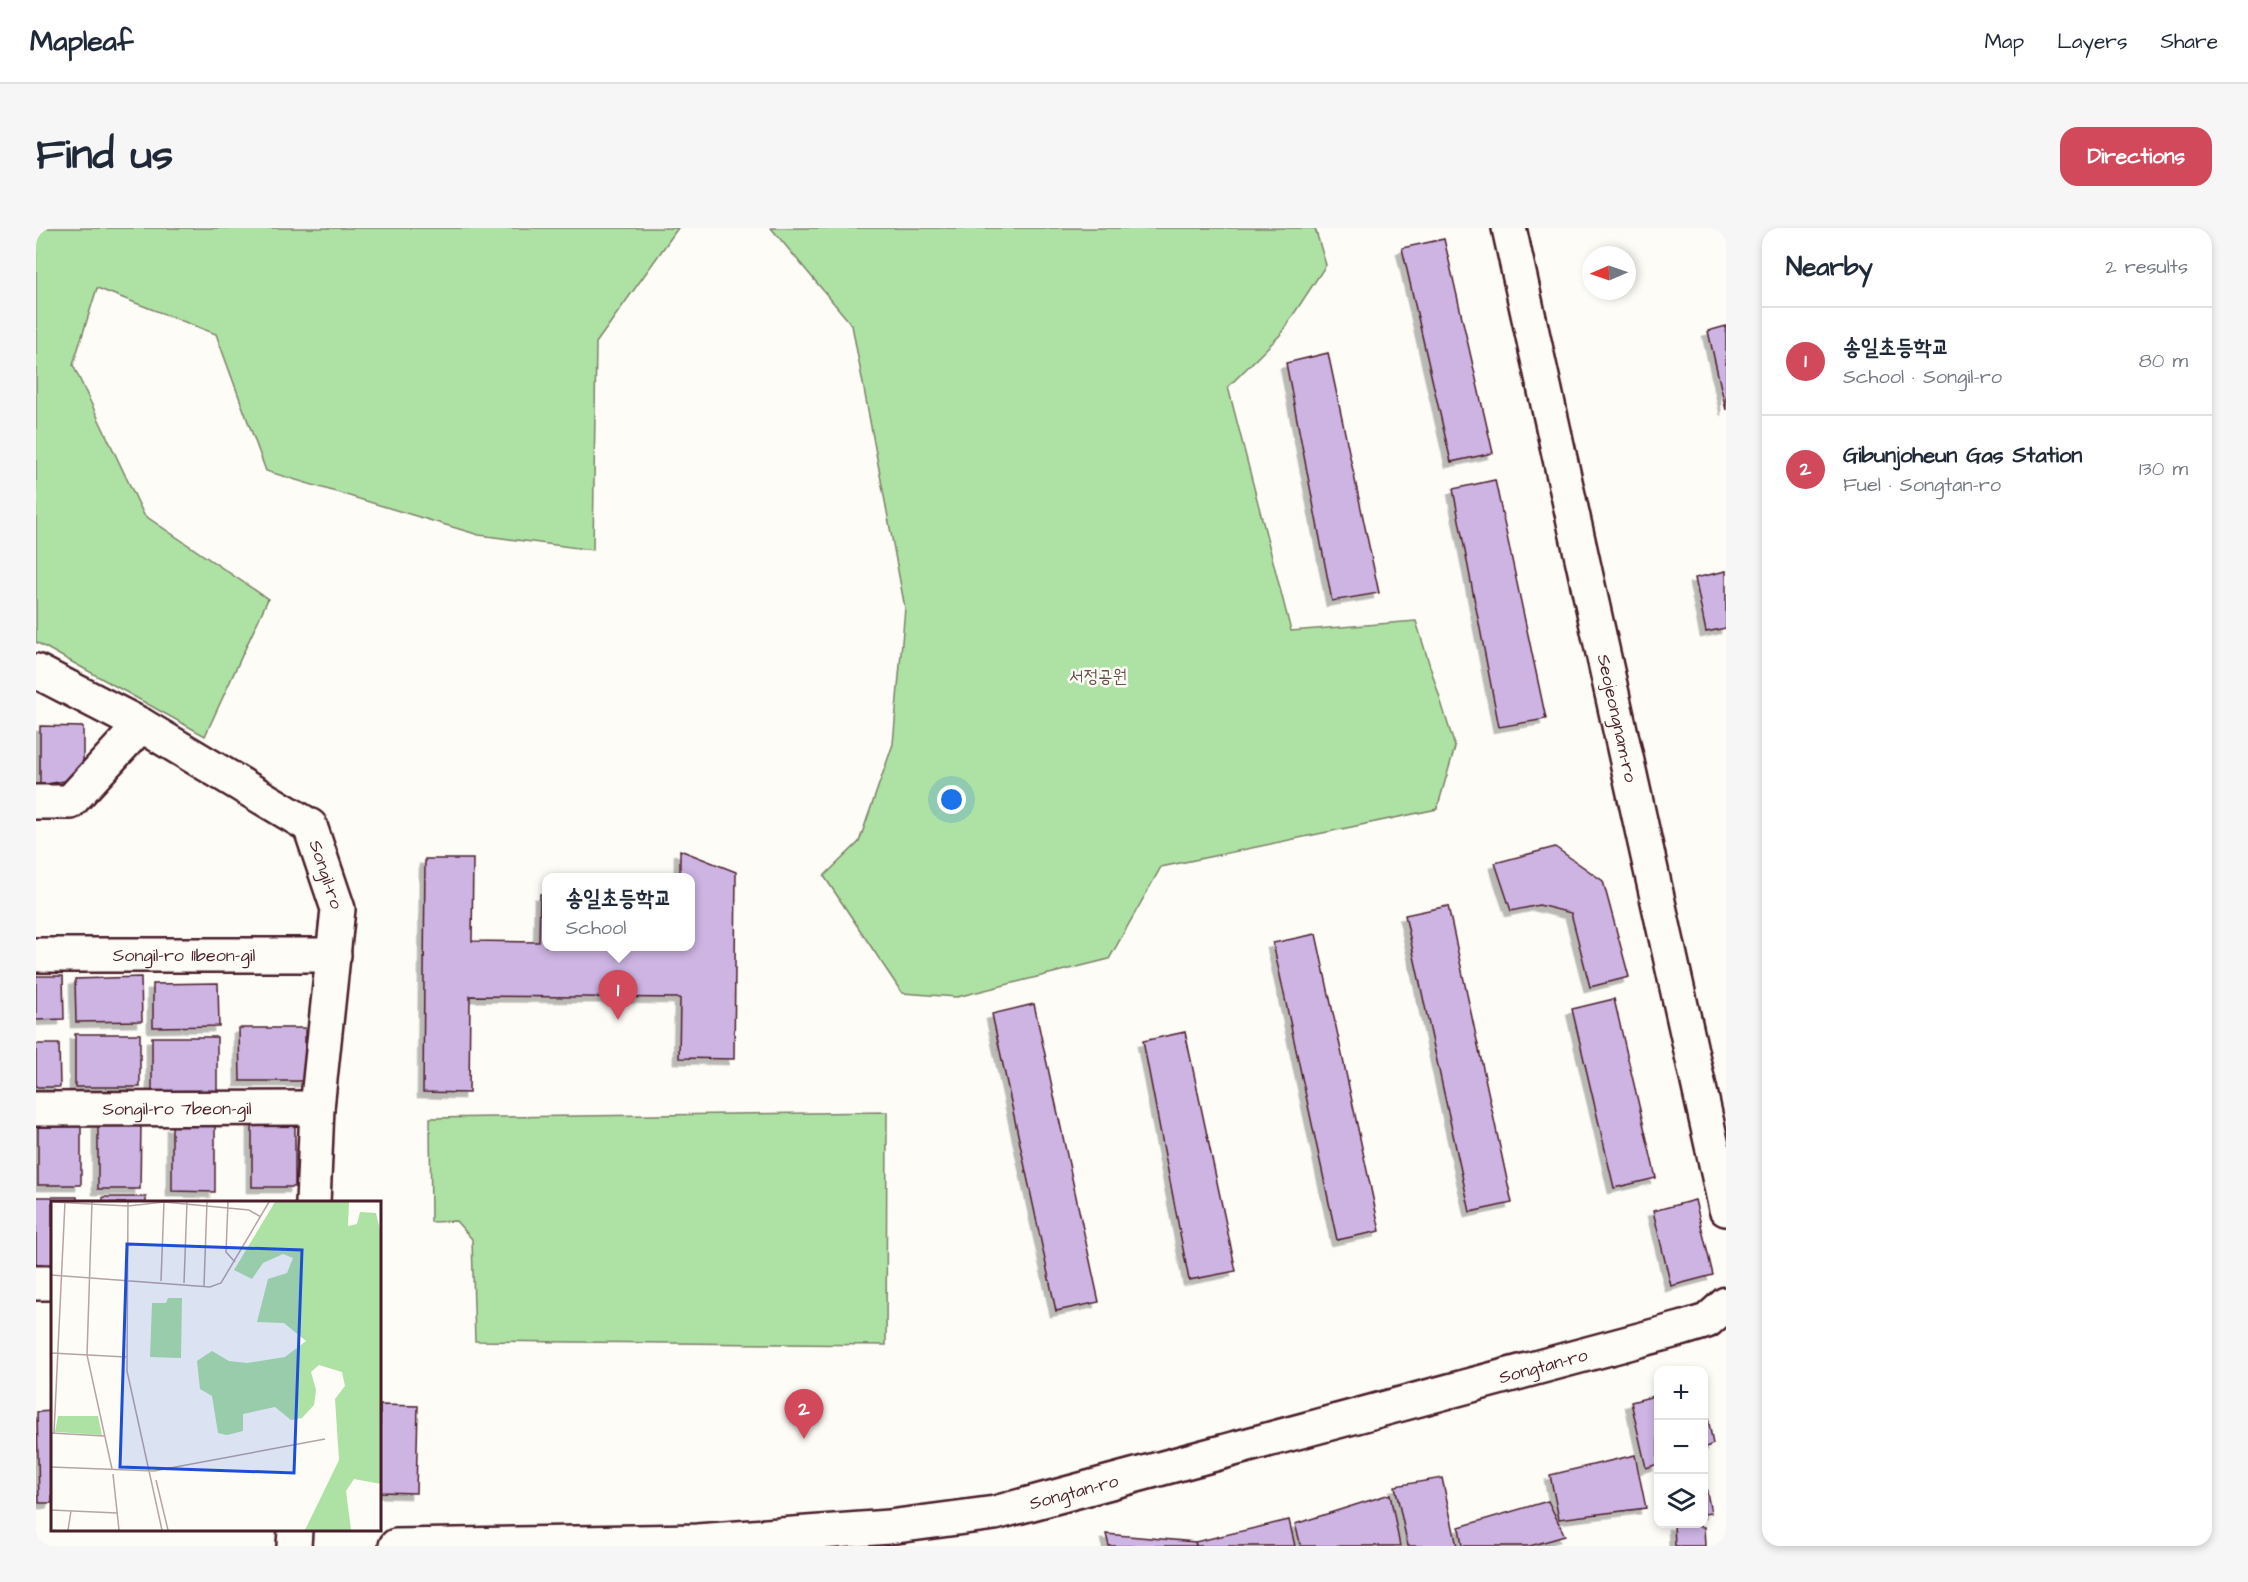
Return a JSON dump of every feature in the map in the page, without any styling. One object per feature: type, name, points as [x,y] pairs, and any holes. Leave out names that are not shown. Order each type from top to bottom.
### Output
[{"type":"street","name":"Seojeongnam-ro","points":[[1509,228],[1726,1209]]},
{"type":"street","name":"Songil-ro","points":[[36,671],[141,725],[310,826],[338,909],[317,1108],[314,1201]]},
{"type":"street","points":[[36,802],[70,802],[141,725]]},
{"type":"street","name":"Songil-ro 11beon-gil","points":[[36,955],[334,955]]},
{"type":"street","name":"Songil-ro 7beon-gil","points":[[36,1109],[317,1108]]},
{"type":"street","name":"Songtan-ro","points":[[396,1546],[889,1536],[995,1512],[1720,1316]]},
{"type":"street","points":[[294,1546],[295,1531]]},
{"type":"green space","points":[[36,228],[678,228],[596,343],[593,550],[479,535],[266,471],[216,334],[97,288],[73,365],[144,515],[268,599],[205,736],[36,642]]},
{"type":"green space","name":"서정공원","points":[[771,228],[1315,228],[1326,265],[1280,335],[1228,387],[1291,631],[1416,621],[1455,747],[1437,809],[1161,867],[1109,959],[957,997],[902,993],[824,876],[859,842],[893,744],[905,608],[852,325]]},
{"type":"green space","points":[[887,1112],[886,1345],[475,1341],[472,1239],[456,1221],[431,1222],[430,1118]]},
{"type":"building","points":[[1444,239],[1493,453],[1451,462],[1402,248]]},
{"type":"building","points":[[1726,326],[1726,410],[1708,331]]},
{"type":"building","points":[[1328,353],[1379,593],[1332,601],[1286,363]]},
{"type":"building","points":[[1495,480],[1546,719],[1499,727],[1453,489]]},
{"type":"building","points":[[1726,571],[1726,628],[1706,632],[1695,578]]},
{"type":"building","points":[[40,726],[83,727],[83,778],[40,785]]},
{"type":"building","points":[[1555,847],[1603,881],[1629,977],[1590,987],[1571,913],[1539,905],[1511,911],[1495,863]]},
{"type":"building","points":[[680,850],[736,872],[734,1059],[679,1058],[680,998],[470,996],[469,1093],[423,1092],[425,859],[473,859],[472,941],[539,942],[540,894],[542,894],[542,951],[695,951],[695,873],[680,873]]},
{"type":"building","points":[[1448,906],[1512,1203],[1470,1212],[1405,915]]},
{"type":"building","points":[[1316,934],[1380,1231],[1337,1240],[1273,943]]},
{"type":"building","points":[[36,976],[63,976],[64,1019],[36,1020]]},
{"type":"building","points":[[141,977],[142,1021],[76,1022],[75,979]]},
{"type":"building","points":[[218,983],[219,1026],[153,1027],[153,984]]},
{"type":"building","points":[[1614,999],[1656,1178],[1614,1188],[1572,1009]]},
{"type":"building","points":[[1034,1004],[1099,1302],[1056,1311],[992,1014]]},
{"type":"building","points":[[239,1028],[305,1028],[305,1081],[240,1081]]},
{"type":"building","points":[[1185,1032],[1236,1271],[1189,1280],[1143,1041]]},
{"type":"building","points":[[75,1034],[140,1034],[140,1087],[75,1087]]},
{"type":"building","points":[[152,1037],[217,1037],[217,1091],[152,1091]]},
{"type":"building","points":[[36,1044],[59,1044],[60,1087],[36,1087]]},
{"type":"building","points":[[38,1119],[81,1119],[81,1185],[38,1185]]},
{"type":"building","points":[[252,1120],[295,1120],[295,1187],[252,1187]]},
{"type":"building","points":[[98,1123],[141,1123],[140,1189],[98,1189]]},
{"type":"building","points":[[172,1125],[215,1125],[215,1192],[172,1191]]},
{"type":"building","points":[[36,1197],[77,1197],[77,1201],[51,1201],[51,1264],[36,1264]]},
{"type":"building","points":[[103,1197],[146,1197],[146,1201],[103,1201]]},
{"type":"building","points":[[1695,1200],[1713,1275],[1671,1286],[1653,1211]]},
{"type":"building","points":[[1654,1396],[1654,1465],[1646,1468],[1631,1402]]},
{"type":"building","points":[[381,1405],[418,1406],[416,1493],[381,1492]]},
{"type":"building","points":[[51,1411],[51,1503],[39,1503],[37,1412]]},
{"type":"building","points":[[1708,1418],[1713,1444],[1708,1446]]},
{"type":"building","points":[[1635,1455],[1646,1508],[1559,1519],[1550,1475]]},
{"type":"building","points":[[1442,1478],[1457,1546],[1408,1546],[1395,1486]]},
{"type":"building","points":[[1390,1494],[1400,1546],[1301,1546],[1295,1524]]},
{"type":"building","points":[[1708,1498],[1711,1513],[1708,1513]]},
{"type":"building","points":[[1548,1501],[1565,1536],[1530,1546],[1462,1546],[1459,1527]]},
{"type":"building","points":[[1289,1520],[1295,1546],[1196,1546],[1195,1542]]},
{"type":"building","points":[[1674,1528],[1704,1528],[1705,1546],[1675,1546]]},
{"type":"building","points":[[1106,1534],[1195,1542],[1196,1546],[1109,1546]]},
{"type":"place","name":"송일초등학교","points":[[618,1020]]},
{"type":"place","name":"Gibunjoheun Gas Station","points":[[804,1439]]}]
